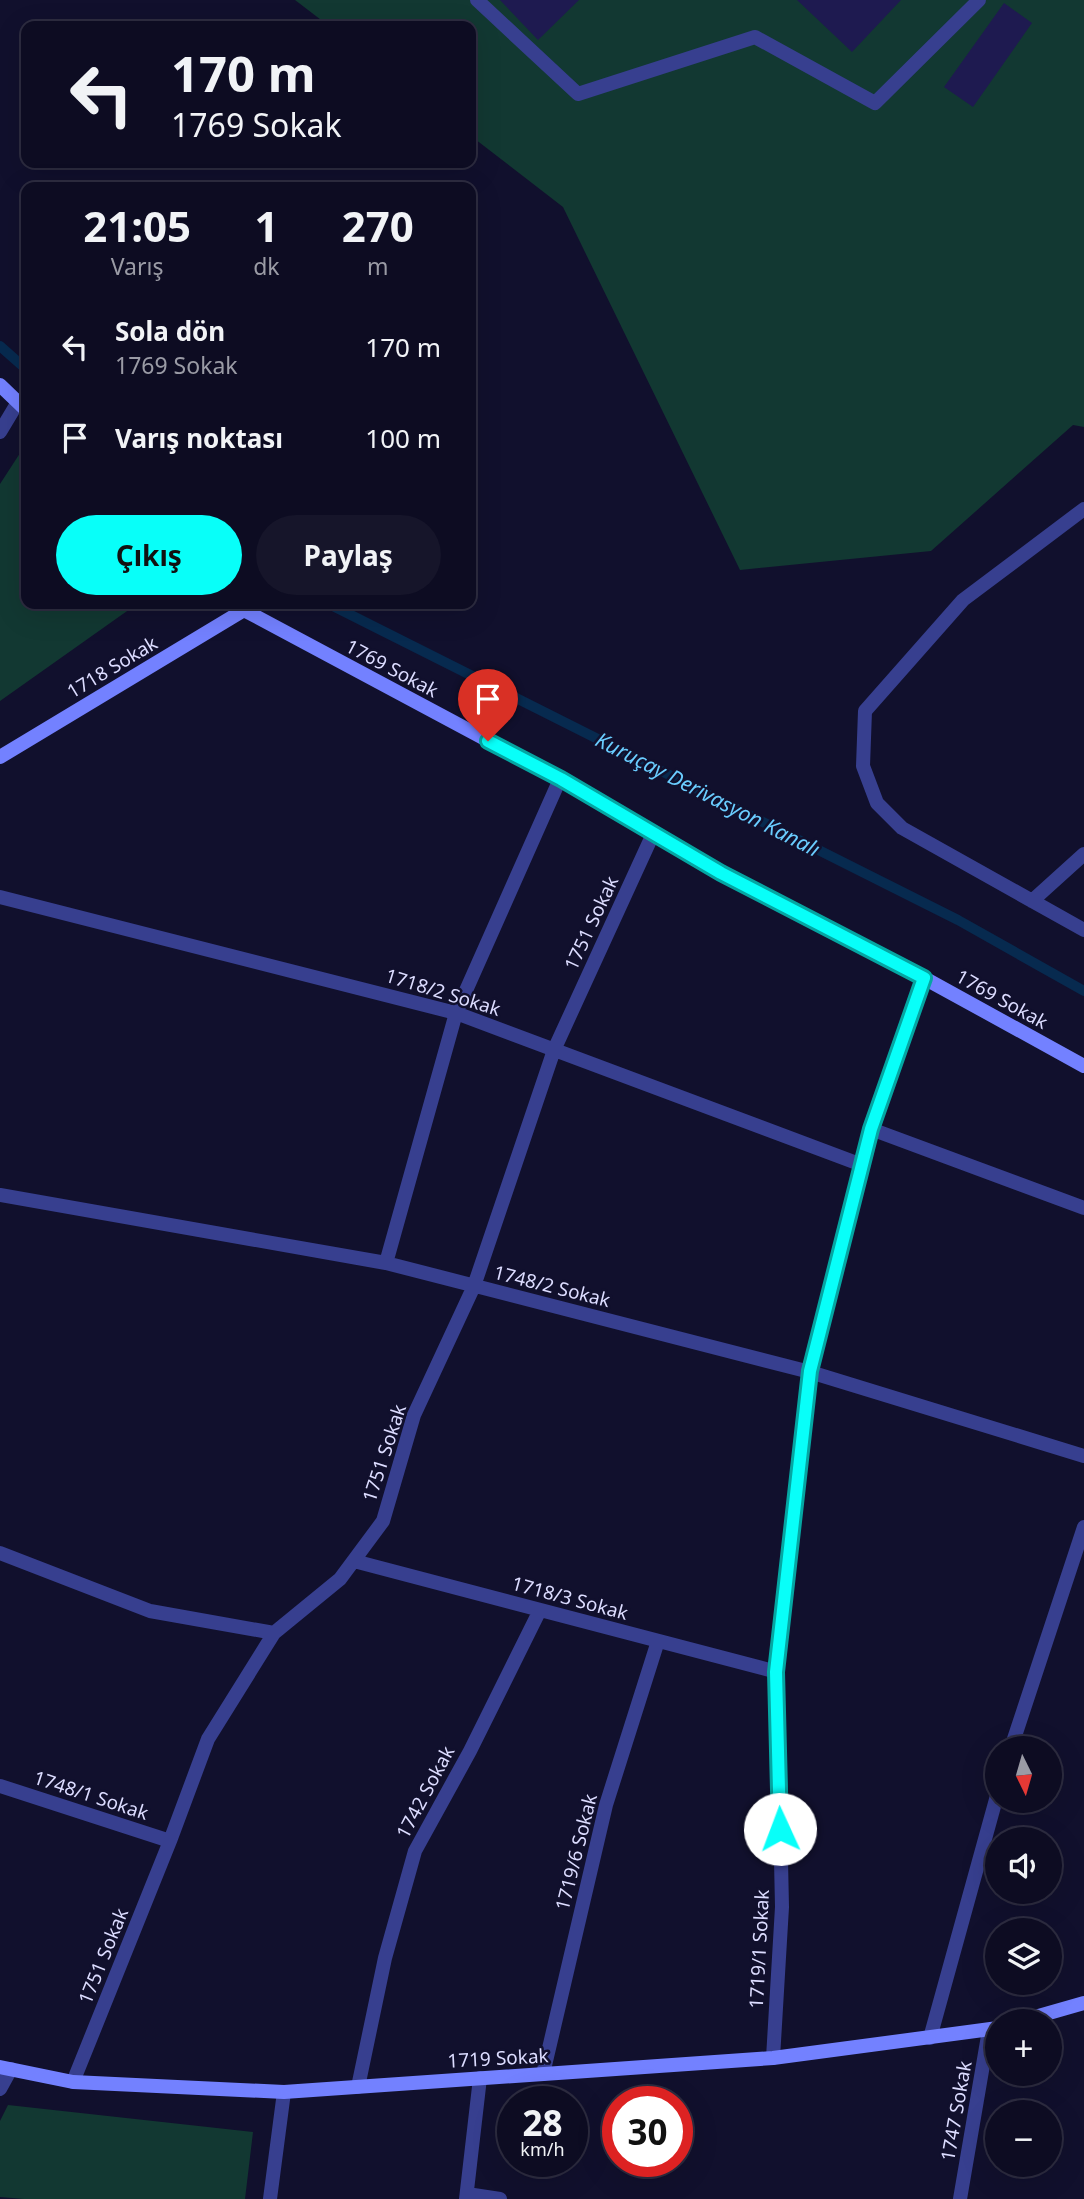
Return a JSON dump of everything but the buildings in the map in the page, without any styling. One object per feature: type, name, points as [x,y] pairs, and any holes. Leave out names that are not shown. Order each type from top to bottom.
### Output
[{"type":"main road","points":[[0,385],[21,405]]},
{"type":"main road","name":"1718 Sokak","points":[[0,757],[237,609]]},
{"type":"main road","name":"1769 Sokak","points":[[244,609],[561,779],[721,873],[924,978],[1084,1066]]},
{"type":"main road","points":[[1062,2009],[1084,2003]]},
{"type":"main road","name":"1719 Sokak","points":[[6,2068],[73,2082],[284,2092],[773,2058],[985,2030]]},
{"type":"street","points":[[477,0],[578,94],[755,37],[875,103],[979,0]]},
{"type":"street","points":[[0,432],[21,407]]},
{"type":"street","points":[[1084,509],[963,600],[865,711],[863,766],[877,803],[902,828],[1084,930]]},
{"type":"street","points":[[386,1264],[456,1013],[561,779]]},
{"type":"street","name":"1751 Sokak","points":[[73,2082],[208,1739],[274,1633],[340,1579],[383,1521],[414,1415],[474,1286],[554,1050],[653,834]]},
{"type":"street","points":[[1032,901],[1084,854]]},
{"type":"street","name":"1718/2 Sokak","points":[[0,897],[456,1013],[862,1165]]},
{"type":"street","name":"1719/1 Sokak","points":[[773,2058],[782,1907],[776,1672],[810,1371],[871,1129],[924,978]]},
{"type":"street","points":[[871,1129],[1084,1208]]},
{"type":"street","name":"1748/2 Sokak","points":[[0,1195],[386,1264],[810,1371],[1084,1456]]},
{"type":"street","points":[[1015,1736],[1084,1527]]},
{"type":"street","points":[[0,1553],[150,1611],[274,1633]]},
{"type":"street","name":"1718/3 Sokak","points":[[354,1561],[776,1672]]},
{"type":"street","name":"1742 Sokak","points":[[358,2087],[385,1958],[415,1851],[470,1751],[540,1610]]},
{"type":"street","name":"1719/6 Sokak","points":[[543,2074],[606,1805],[658,1641]]},
{"type":"street","name":"1748/1 Sokak","points":[[0,1786],[170,1841]]},
{"type":"street","points":[[930,2038],[992,1813]]},
{"type":"street","points":[[0,2089],[6,2068]]},
{"type":"street","name":"1747 Sokak","points":[[960,2199],[985,2070]]},
{"type":"street","points":[[480,2078],[467,2196],[500,2199]]},
{"type":"street","points":[[270,2199],[284,2092]]},
{"type":"green space","points":[[295,0],[1084,0],[1084,427],[1073,425],[931,551],[740,570],[563,207],[476,140],[476,21],[322,21]]},
{"type":"green space","points":[[21,452],[21,609],[130,609],[0,701],[0,484]]},
{"type":"green space","points":[[8,2105],[253,2132],[245,2199],[0,2197],[0,2121]]},
{"type":"waterway","name":"Kuruçay Derivasyon Kanalı","points":[[0,346],[21,365]]},
{"type":"waterway","name":"Kuruçay Derivasyon Kanalı","points":[[339,609],[958,920],[1084,991]]},
{"type":"route","points":[[488,741],[561,779],[721,873],[924,978],[871,1129],[810,1371],[776,1672],[780,1829]]}]
